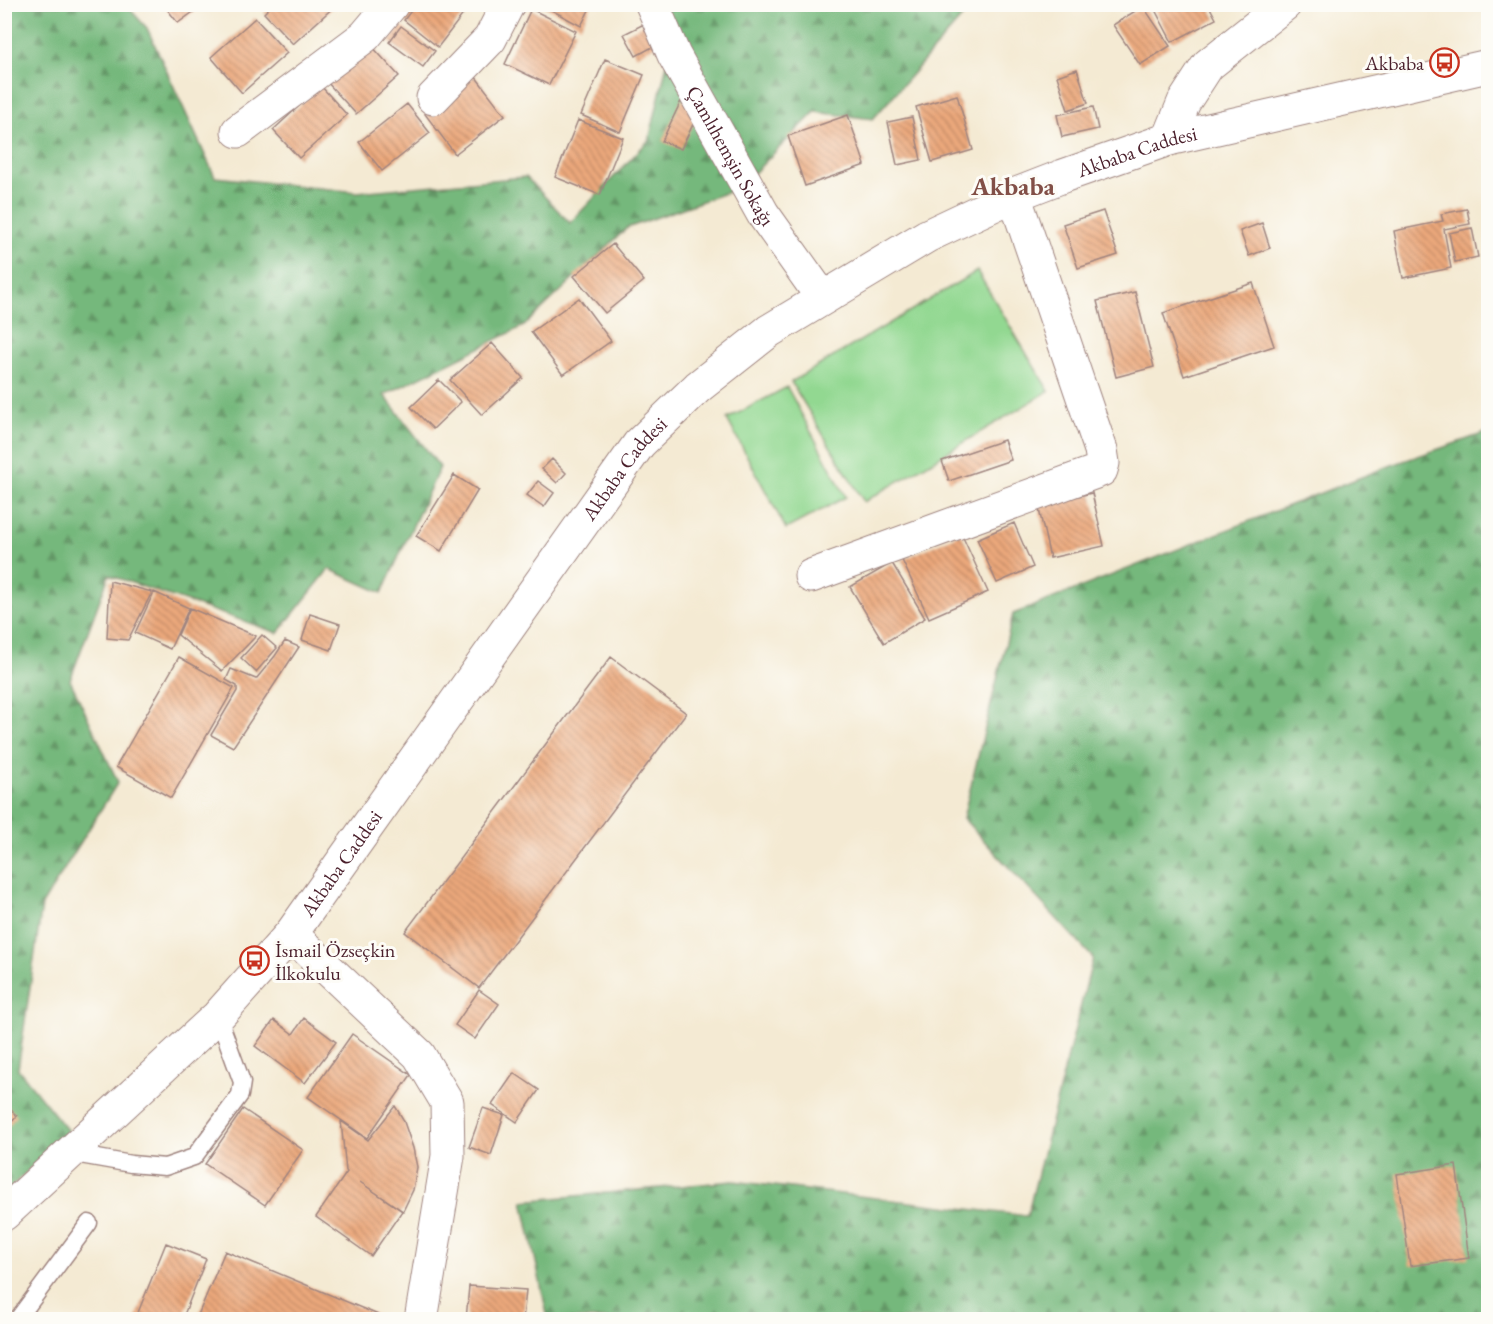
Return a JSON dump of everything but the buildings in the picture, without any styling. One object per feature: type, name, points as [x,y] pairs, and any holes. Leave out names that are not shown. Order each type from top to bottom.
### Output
[{"type":"main road","points":[[433,98],[490,39],[508,4]]},
{"type":"main road","name":"Çamlıhemşin Sokağı","points":[[652,4],[674,55],[763,214],[822,297]]},
{"type":"main road","points":[[1169,139],[1184,102],[1208,64],[1285,4]]},
{"type":"main road","points":[[238,131],[365,36],[378,10]]},
{"type":"main road","name":"Akbaba Caddesi","points":[[4,1214],[218,1016],[291,934],[639,444],[698,387],[769,330],[927,236],[1014,195],[1063,176],[1169,139],[1488,66]]},
{"type":"main road","points":[[811,576],[1101,470],[1103,463],[1101,450],[1014,195]]},
{"type":"main road","points":[[291,934],[419,1055],[447,1102],[448,1156],[421,1320]]},
{"type":"lane","points":[[69,1153],[131,1164],[165,1167],[194,1157],[240,1095],[242,1082],[218,1016]]},
{"type":"lane","points":[[17,1320],[88,1223]]},
{"type":"green space","points":[[5,5],[126,5],[147,28],[215,177],[357,192],[526,177],[570,223],[649,140],[673,38],[665,5],[991,5],[964,15],[873,119],[815,112],[739,188],[627,228],[524,326],[384,395],[440,467],[382,593],[329,569],[278,633],[109,575],[70,680],[118,782],[42,905],[18,1069],[68,1131],[5,1193]]},
{"type":"green space","points":[[977,271],[1049,391],[864,502],[791,382]]},
{"type":"green space","points":[[787,387],[846,497],[786,529],[727,419]]},
{"type":"green space","points":[[1488,432],[1488,1319],[548,1319],[523,1201],[733,1181],[1027,1216],[1093,958],[963,818],[1013,614],[1392,465]]},
{"type":"place","name":"Akbaba","points":[[1445,63]]},
{"type":"place","name":"İsmail Özseçkin İlkokulu","points":[[254,961]]},
{"type":"district","name":"Akbaba","points":[[1013,186]]}]
